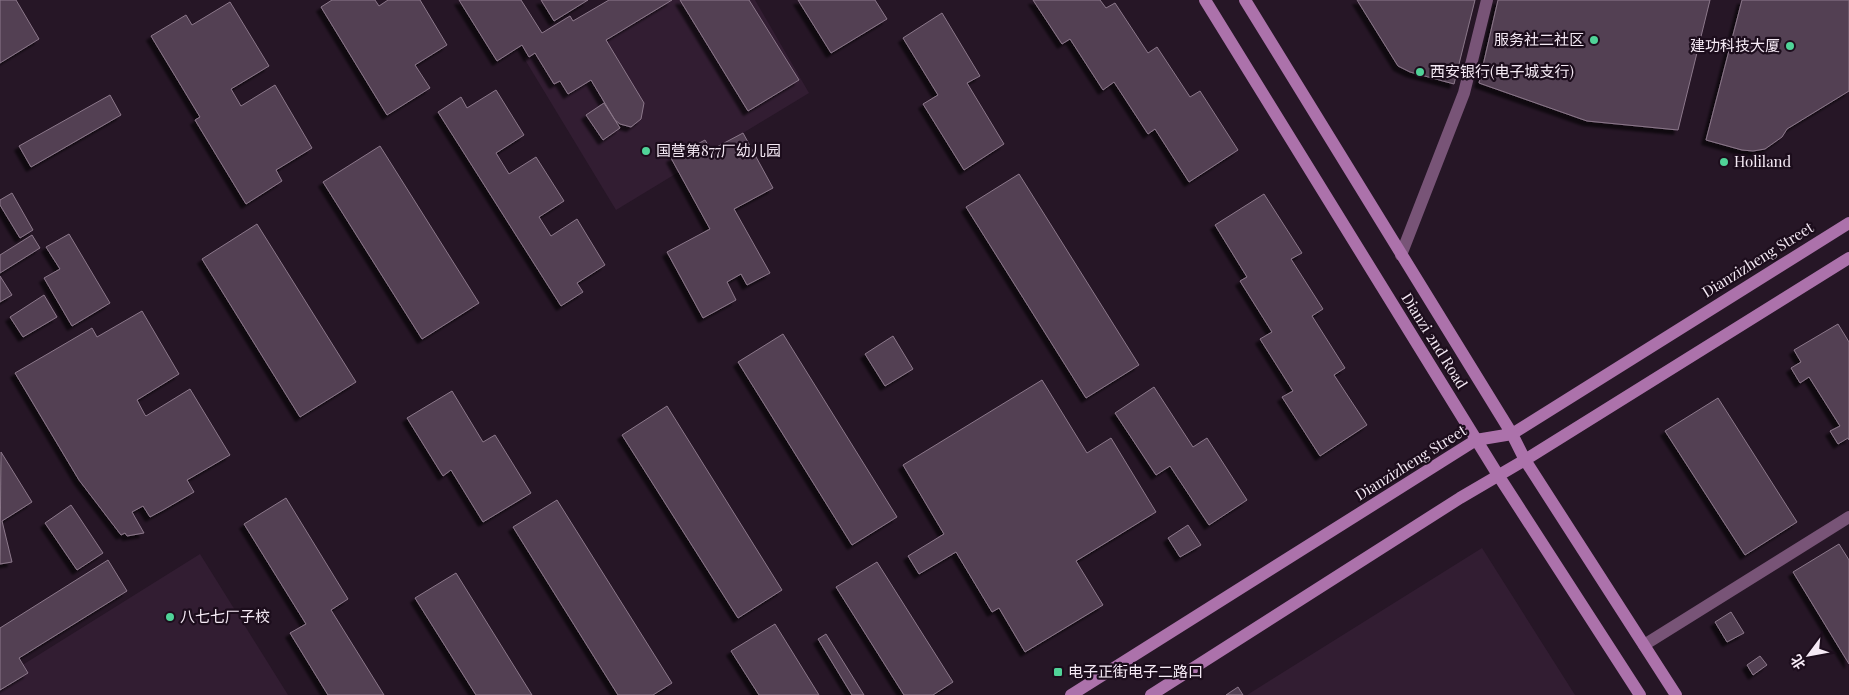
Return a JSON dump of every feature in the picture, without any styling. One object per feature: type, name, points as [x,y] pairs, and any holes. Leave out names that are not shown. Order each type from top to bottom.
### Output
[{"type":"main road","name":"Dianzi 2nd Road","points":[[1205,0],[1476,440],[1640,695]]},
{"type":"main road","name":"Dianzi 2nd Road","points":[[1245,0],[1512,434],[1525,460],[1676,695]]},
{"type":"main road","name":"Dianzizheng Street","points":[[1071,695],[1476,440],[1512,434],[1849,223]]},
{"type":"main road","points":[[1151,695],[1498,475],[1849,258]]},
{"type":"street","points":[[1401,254],[1464,93],[1487,0]]},
{"type":"street","points":[[1644,645],[1849,517]]},
{"type":"shaded area","name":"国营第877厂幼儿园","points":[[622,0],[755,0],[809,93],[616,210],[524,58]]},
{"type":"shaded area","points":[[1482,548],[1575,695],[1247,695]]},
{"type":"shaded area","name":"八七七厂子校","points":[[200,554],[288,695],[0,695],[0,679]]},
{"type":"building","points":[[0,0],[16,0],[39,39],[0,63]]},
{"type":"building","points":[[332,0],[375,0],[379,6],[388,0],[420,0],[447,45],[415,65],[430,88],[387,115],[321,7]]},
{"type":"building","points":[[459,0],[521,0],[542,33],[570,16],[573,21],[609,0],[672,0],[606,40],[644,103],[641,119],[631,127],[620,124],[615,120],[591,80],[568,94],[560,81],[554,84],[535,53],[529,57],[522,45],[497,61]]},
{"type":"building","points":[[541,0],[588,0],[554,21]]},
{"type":"building","points":[[680,0],[749,0],[799,80],[748,111]]},
{"type":"building","points":[[798,0],[875,0],[887,19],[831,53]]},
{"type":"building","points":[[1033,0],[1100,0],[1106,8],[1115,3],[1148,53],[1157,47],[1190,97],[1200,91],[1238,150],[1189,182],[1155,129],[1148,134],[1114,82],[1103,90],[1070,39],[1062,44]]},
{"type":"building","points":[[1357,0],[1475,0],[1454,84],[1410,72],[1398,66]]},
{"type":"building","name":"服务社二社区","points":[[1498,0],[1710,0],[1678,130],[1587,121],[1479,83]]},
{"type":"building","name":"建功科技大厦","points":[[1742,0],[1849,0],[1849,91],[1787,129],[1782,137],[1765,149],[1753,151],[1742,150],[1706,140]]},
{"type":"building","points":[[230,2],[269,66],[231,89],[241,106],[275,85],[312,148],[276,170],[282,181],[246,204],[195,120],[200,117],[151,36],[186,15],[192,25]]},
{"type":"building","points":[[942,13],[980,76],[967,83],[1004,144],[964,170],[923,104],[938,95],[903,38]]},
{"type":"building","points":[[496,90],[524,135],[496,153],[509,174],[536,157],[564,201],[539,217],[551,236],[577,219],[605,265],[577,283],[583,292],[561,306],[438,112],[461,97],[467,108]]},
{"type":"building","points":[[110,95],[121,115],[31,167],[19,146]]},
{"type":"building","points":[[604,103],[620,128],[603,140],[586,115]]},
{"type":"building","points":[[743,133],[773,188],[734,209],[770,273],[747,285],[741,274],[727,282],[736,300],[703,318],[667,252],[710,229],[671,158],[705,140],[711,150]]},
{"type":"building","points":[[380,146],[479,303],[422,339],[323,182]]},
{"type":"building","points":[[1019,174],[1139,365],[1086,398],[966,207]]},
{"type":"building","points":[[12,193],[33,230],[20,238],[0,205],[0,200]]},
{"type":"building","points":[[1264,194],[1302,253],[1291,259],[1323,309],[1312,316],[1345,368],[1334,375],[1367,425],[1320,456],[1282,397],[1293,391],[1260,339],[1272,332],[1240,281],[1247,277],[1215,225]]},
{"type":"building","points":[[257,224],[356,382],[300,417],[202,259]]},
{"type":"building","points":[[69,234],[110,303],[72,326],[44,278],[60,269],[46,247]]},
{"type":"building","points":[[32,235],[40,248],[0,273],[0,255]]},
{"type":"building","points":[[0,276],[12,295],[0,302]]},
{"type":"building","points":[[44,295],[57,317],[23,337],[10,317]]},
{"type":"building","points":[[142,311],[179,374],[137,400],[145,415],[190,389],[230,455],[187,480],[194,492],[150,517],[143,506],[132,512],[144,533],[127,536],[125,533],[121,535],[79,480],[15,373],[92,328],[97,337]]},
{"type":"building","points":[[1838,324],[1849,342],[1849,440],[1848,438],[1838,444],[1830,431],[1840,426],[1809,377],[1800,383],[1791,368],[1801,362],[1794,350]]},
{"type":"building","points":[[783,334],[897,517],[852,545],[738,362]]},
{"type":"building","points":[[893,336],[913,369],[885,386],[865,354]]},
{"type":"building","points":[[1042,380],[1087,453],[1111,438],[1156,512],[1076,561],[1103,605],[1025,652],[999,608],[992,612],[956,552],[919,574],[908,556],[944,534],[903,465]]},
{"type":"building","points":[[1154,387],[1193,447],[1207,438],[1247,500],[1209,525],[1170,466],[1156,475],[1115,413]]},
{"type":"building","points":[[452,391],[483,442],[495,435],[531,493],[483,522],[451,470],[443,476],[407,418]]},
{"type":"building","points":[[1718,398],[1797,522],[1745,555],[1665,431]]},
{"type":"building","points":[[667,406],[782,590],[738,618],[622,435]]},
{"type":"building","points":[[1,452],[32,502],[2,521],[12,562],[0,564]]},
{"type":"building","points":[[286,498],[348,599],[331,610],[384,695],[328,695],[290,633],[306,624],[244,524]]},
{"type":"building","points":[[557,500],[672,683],[653,695],[618,695],[513,527]]},
{"type":"building","points":[[71,505],[103,553],[77,570],[45,523]]},
{"type":"building","points":[[1188,525],[1201,545],[1180,557],[1168,538]]},
{"type":"building","points":[[1839,544],[1849,560],[1849,664],[1793,572]]},
{"type":"building","points":[[108,560],[127,591],[19,658],[28,673],[0,690],[0,628]]},
{"type":"building","points":[[877,562],[953,682],[933,695],[904,695],[836,587]]},
{"type":"building","points":[[456,573],[532,695],[476,695],[415,598]]},
{"type":"building","points":[[1731,612],[1744,633],[1727,642],[1715,622]]},
{"type":"building","points":[[775,624],[819,695],[759,695],[731,651]]},
{"type":"building","points":[[826,634],[864,695],[852,695],[818,639]]},
{"type":"building","points":[[1760,656],[1767,665],[1753,675],[1747,665]]},
{"type":"building","points":[[1238,687],[1243,695],[1226,695]]},
{"type":"place","name":"服务社二社区","points":[[1594,40]]},
{"type":"place","name":"建功科技大厦","points":[[1790,46]]},
{"type":"place","name":"西安银行(电子城支行)","points":[[1420,72]]},
{"type":"place","name":"国营第877厂幼儿园","points":[[646,151]]},
{"type":"place","name":"Holiland","points":[[1724,162]]},
{"type":"place","name":"八七七厂子校","points":[[170,617]]},
{"type":"place","name":"电子正街电子二路口","points":[[1058,672]]}]
